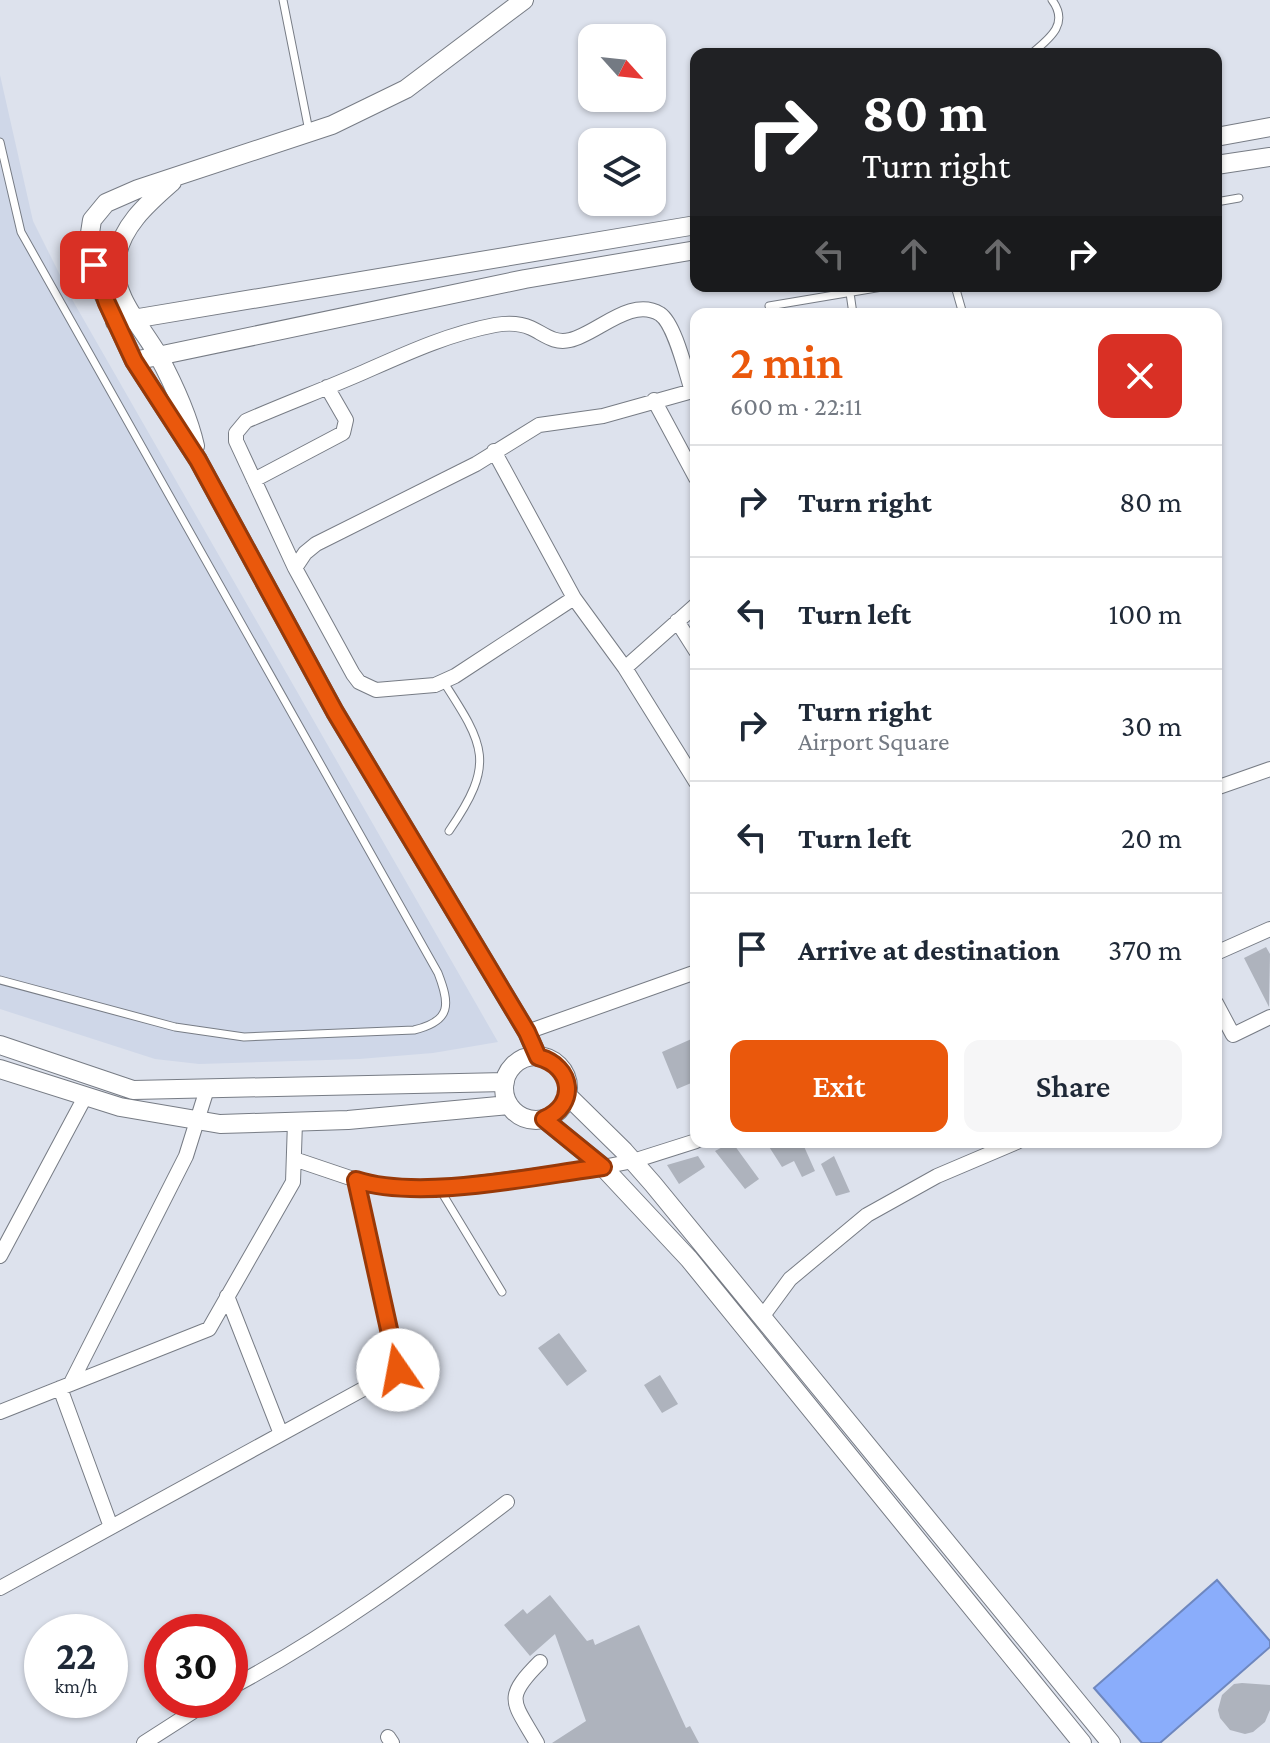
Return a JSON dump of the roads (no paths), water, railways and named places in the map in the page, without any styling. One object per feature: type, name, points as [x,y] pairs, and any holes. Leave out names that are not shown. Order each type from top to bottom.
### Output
[{"type":"street","points":[[524,0],[406,89],[332,125],[106,203],[92,220],[88,246],[99,285],[134,361],[198,460],[335,712],[527,1032],[538,1057]]},
{"type":"street","points":[[1222,136],[1270,127]]},
{"type":"street","points":[[1222,164],[1270,157]]},
{"type":"street","points":[[180,175],[145,205],[121,244],[116,261],[116,278],[158,356],[192,431],[198,460]]},
{"type":"street","points":[[115,322],[690,226]]},
{"type":"street","points":[[134,361],[525,279],[690,251]]},
{"type":"street","points":[[574,598],[443,681],[417,688],[376,690],[359,682],[295,568],[236,441],[236,433],[246,421],[429,342],[497,325],[516,324],[547,338],[571,340],[632,311],[656,312],[664,317],[671,329],[690,379]]},
{"type":"street","points":[[254,480],[343,433],[346,420],[327,387]]},
{"type":"street","points":[[295,568],[316,544],[476,464],[539,425],[603,416],[690,391]]},
{"type":"street","points":[[654,400],[690,467]]},
{"type":"street","points":[[494,451],[574,598],[625,668],[690,772]]},
{"type":"street","points":[[625,668],[690,610]]},
{"type":"street","points":[[677,621],[690,642]]},
{"type":"street","points":[[1222,786],[1270,769]]},
{"type":"street","points":[[1222,950],[1270,929]]},
{"type":"street","points":[[527,1032],[690,974]]},
{"type":"street","points":[[1222,1014],[1233,1035],[1270,1017]]},
{"type":"street","points":[[0,1045],[133,1090],[505,1082]]},
{"type":"street","points":[[529,1057],[538,1057],[558,1065],[567,1084],[567,1095],[558,1111],[544,1119],[528,1119],[509,1105],[505,1082],[513,1066],[529,1057]]},
{"type":"street","points":[[0,1069],[120,1107],[220,1124],[348,1120],[509,1105]]},
{"type":"street","points":[[111,1527],[65,1385],[186,1156],[207,1089]]},
{"type":"street","points":[[567,1095],[633,1161],[1111,1743]]},
{"type":"street","points":[[0,1256],[85,1097]]},
{"type":"street","points":[[544,1119],[603,1167],[689,1259],[1082,1743]]},
{"type":"street","points":[[0,1412],[209,1329],[293,1182],[295,1122]]},
{"type":"street","points":[[294,1159],[371,1185],[439,1188],[603,1167],[690,1143]]},
{"type":"street","points":[[762,1317],[790,1279],[867,1215],[937,1176],[1003,1148]]},
{"type":"street","points":[[0,1588],[398,1370],[356,1180]]},
{"type":"street","points":[[227,1296],[281,1434]]},
{"type":"street","points":[[248,1679],[293,1655],[327,1632],[507,1502]]},
{"type":"street","points":[[537,1743],[514,1699],[515,1689],[521,1680],[540,1662]]},
{"type":"street","points":[[144,1743],[183,1718]]},
{"type":"lane","points":[[283,0],[309,133]]},
{"type":"lane","points":[[1038,48],[1053,35],[1060,23],[1052,0]]},
{"type":"lane","points":[[0,142],[21,232],[438,973],[447,996],[441,1018],[431,1026],[414,1030],[244,1037],[175,1027],[0,980]]},
{"type":"lane","points":[[1222,201],[1239,198]]},
{"type":"lane","points":[[769,306],[835,292]]},
{"type":"lane","points":[[443,681],[469,722],[481,754],[478,779],[467,806],[449,831]]},
{"type":"lane","points":[[439,1188],[502,1292]]},
{"type":"water","points":[[1217,1580],[1270,1641],[1270,1647],[1160,1743],[1142,1743],[1094,1688]]}]
